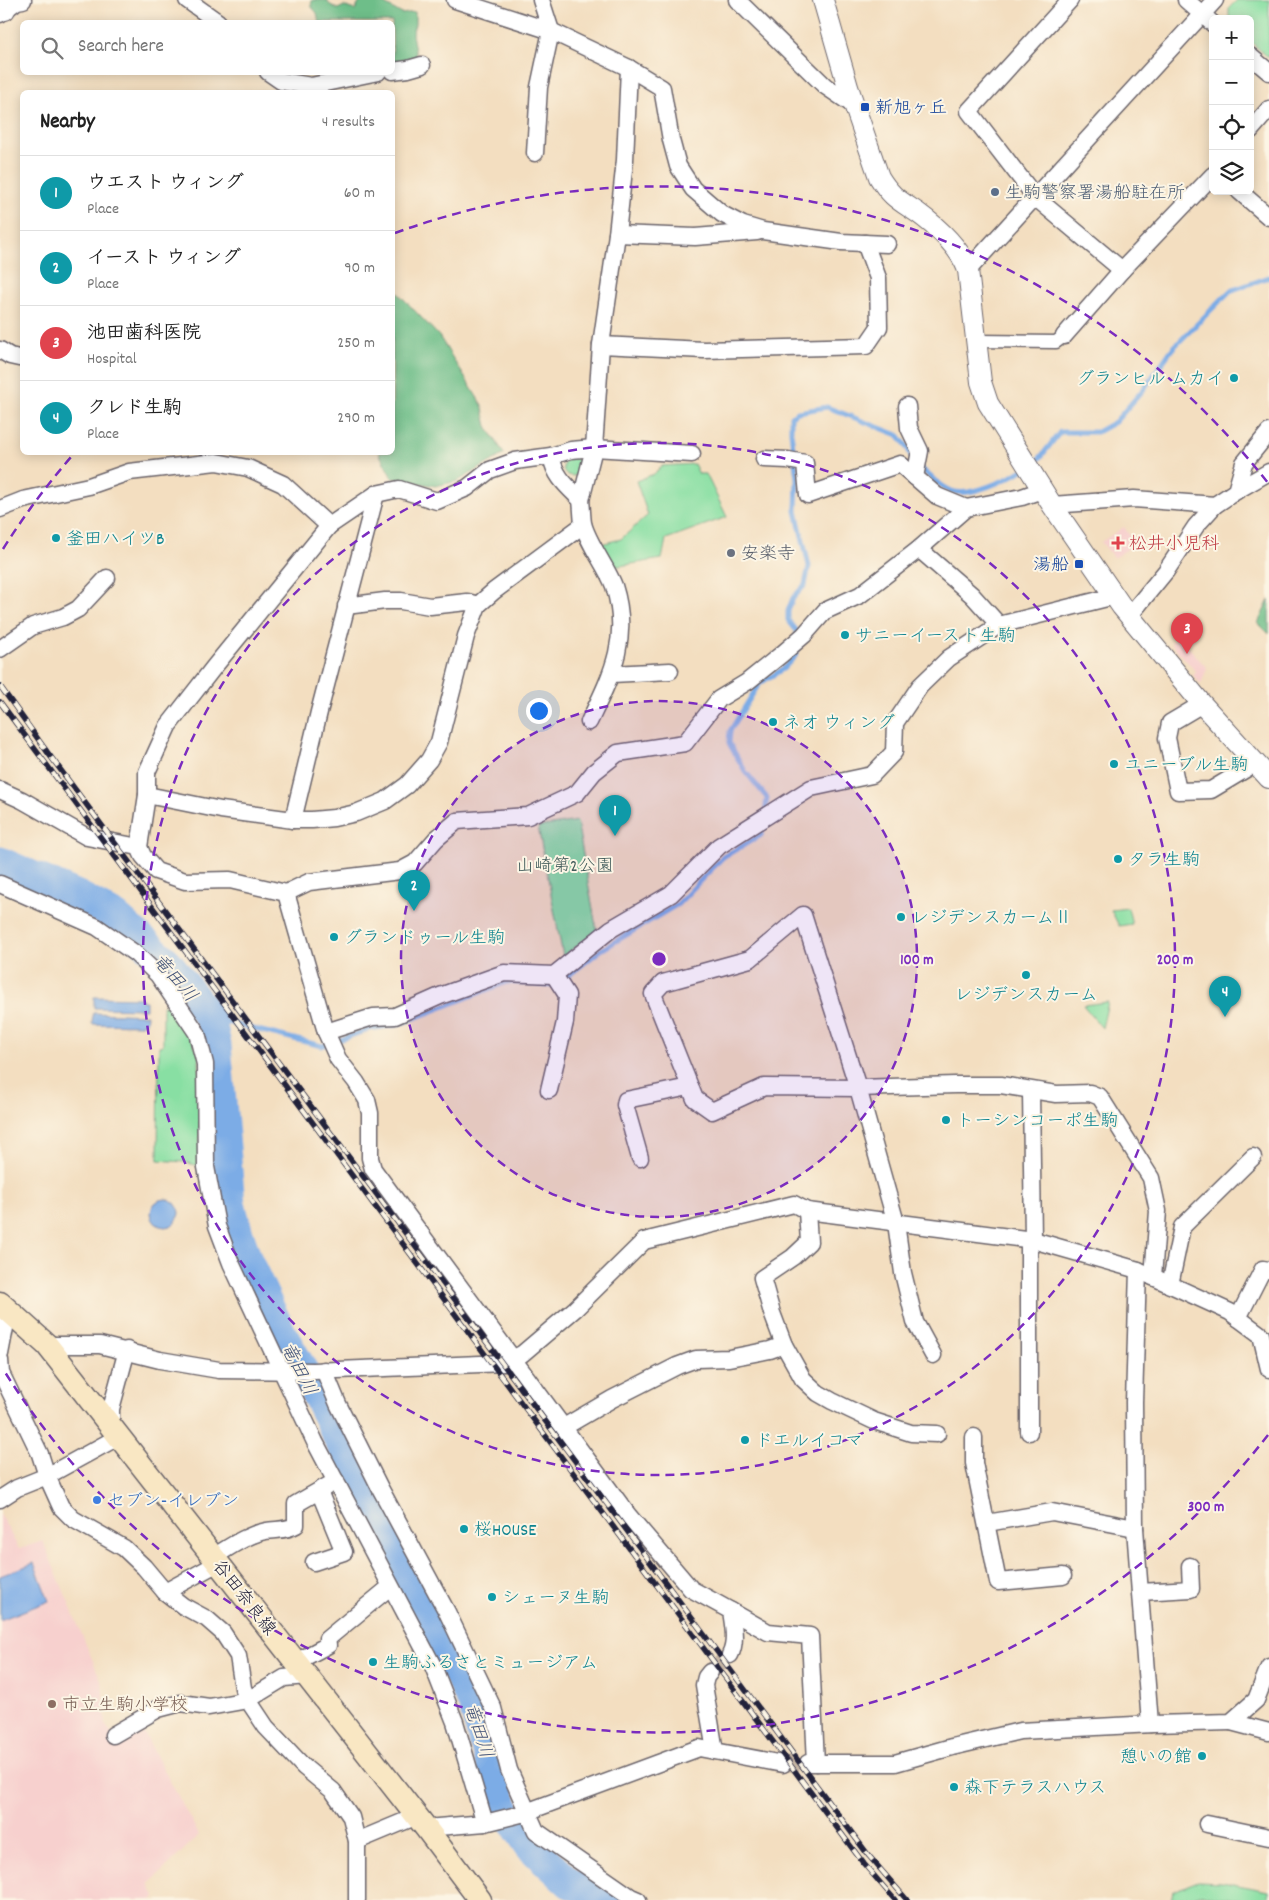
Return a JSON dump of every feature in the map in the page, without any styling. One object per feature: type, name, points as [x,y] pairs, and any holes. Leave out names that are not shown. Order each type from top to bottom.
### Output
[{"type":"main road","name":"谷田奈良線","points":[[4,1307],[47,1345],[422,1822],[480,1900]]},
{"type":"street","points":[[3,8],[22,0]]},
{"type":"street","points":[[187,0],[215,20]]},
{"type":"street","points":[[455,0],[551,31],[629,68],[662,88],[671,140],[678,166],[693,189],[722,214],[743,225],[762,231],[841,242],[887,244]]},
{"type":"street","points":[[535,153],[539,87],[551,31],[541,0]]},
{"type":"street","points":[[737,0],[825,86],[856,107]]},
{"type":"street","points":[[824,0],[848,88],[856,107],[868,151],[878,177],[887,190],[903,205],[917,213],[949,242],[964,260],[968,270],[983,390],[988,403],[1047,498],[1114,596],[1202,704],[1269,778]]},
{"type":"street","points":[[1070,0],[970,111],[1036,198],[1122,270]]},
{"type":"street","points":[[1186,0],[1207,19]]},
{"type":"street","points":[[968,270],[1207,19],[1215,0]]},
{"type":"street","points":[[1254,59],[1269,72]]},
{"type":"street","points":[[395,71],[422,65]]},
{"type":"street","points":[[589,722],[612,674],[618,652],[621,620],[614,586],[583,525],[581,500],[594,448],[601,345],[617,234],[625,160],[629,68]]},
{"type":"street","points":[[272,75],[281,81],[311,86],[364,75]]},
{"type":"street","points":[[1254,126],[1269,109]]},
{"type":"street","points":[[977,341],[1056,342],[1064,336],[1122,270],[1209,179]]},
{"type":"street","points":[[1244,195],[1269,217]]},
{"type":"street","points":[[617,234],[722,236],[762,231]]},
{"type":"street","points":[[601,345],[704,350],[866,346],[879,327],[879,318],[878,278],[865,243]]},
{"type":"street","points":[[0,350],[18,358]]},
{"type":"street","points":[[907,406],[909,428],[920,450],[915,477]]},
{"type":"street","points":[[1236,491],[1244,463],[1269,432]]},
{"type":"street","points":[[692,454],[594,448],[571,450],[552,456],[515,461],[490,470],[467,488],[438,501],[399,488],[376,494],[329,526],[168,726],[147,772],[147,795],[139,847],[143,856],[156,870],[185,881],[230,880],[286,893],[308,882],[400,871],[415,864],[436,838],[458,821],[528,816],[577,793],[594,772],[618,753],[685,743],[720,699],[747,682],[782,654],[804,635],[825,612],[860,595],[919,549],[966,508],[1022,496],[1134,499],[1216,505]]},
{"type":"street","points":[[552,456],[553,467],[558,477],[581,500]]},
{"type":"street","points":[[764,459],[805,463],[808,495],[900,464],[938,496],[966,508]]},
{"type":"street","points":[[0,509],[23,500],[89,486],[129,472],[216,462],[248,468],[283,484],[329,526]]},
{"type":"street","points":[[1130,615],[1166,571],[1196,526],[1216,505],[1269,472]]},
{"type":"street","points":[[293,820],[376,494]]},
{"type":"street","points":[[147,795],[221,810],[293,820],[334,818],[356,813],[385,800],[408,785],[429,760],[439,742],[466,636],[478,605],[583,525]]},
{"type":"street","points":[[919,549],[972,595],[999,625]]},
{"type":"street","points":[[0,649],[33,626],[63,617],[78,608],[107,578]]},
{"type":"street","points":[[326,1032],[373,1017],[395,1016],[440,996],[504,974],[554,975],[611,929],[671,894],[719,846],[812,788],[872,775],[894,752],[895,723],[920,686],[949,658],[999,625],[1114,596]]},
{"type":"street","points":[[346,606],[385,601],[401,601],[430,606],[467,602],[478,605]]},
{"type":"street","points":[[612,674],[670,671]]},
{"type":"street","points":[[1202,704],[1170,723],[1167,738],[1178,791],[1211,790],[1256,763]]},
{"type":"street","points":[[0,790],[22,800],[87,837],[139,847]]},
{"type":"street","points":[[0,884],[97,927],[136,954],[158,975],[197,1033],[205,1064],[206,1166],[217,1226],[231,1263],[285,1371],[315,1442],[436,1674],[456,1722],[489,1822]]},
{"type":"street","points":[[286,893],[326,1032],[338,1059],[367,1100],[370,1113],[370,1158],[373,1169],[628,1515],[691,1589],[768,1632],[810,1636],[812,1763],[895,1763],[952,1747],[1020,1732],[1150,1724],[1230,1722],[1269,1732]]},
{"type":"street","points":[[933,1355],[915,1322],[903,1273],[896,1223],[858,1088],[803,915],[750,959],[663,983],[653,994],[694,1099],[712,1111],[764,1087],[858,1088],[955,1085],[1001,1086],[1056,1094],[1090,1093],[1100,1097],[1151,1178],[1158,1210],[1146,1274],[1134,1402],[1134,1528],[1150,1724]]},
{"type":"street","points":[[549,1090],[565,1022],[567,995],[554,975]]},
{"type":"street","points":[[640,1158],[625,1105],[626,1100],[689,1087]]},
{"type":"street","points":[[1029,1432],[1032,1091]]},
{"type":"street","points":[[1170,1285],[1182,1227],[1253,1157]]},
{"type":"street","points":[[47,1345],[100,1345],[127,1350],[160,1360],[220,1370],[285,1371],[465,1366],[504,1363],[522,1354],[575,1309],[644,1241],[794,1204],[807,1211],[1031,1240],[1146,1274],[1230,1312],[1261,1335],[1269,1369]]},
{"type":"street","points":[[807,1211],[808,1242],[793,1257],[762,1278],[784,1345],[803,1380],[818,1393],[874,1421],[911,1432],[937,1434]]},
{"type":"street","points":[[1238,1318],[1263,1269],[1269,1270]]},
{"type":"street","points":[[0,1354],[4,1307]]},
{"type":"street","points":[[564,1427],[612,1399],[696,1359],[729,1358],[770,1350],[784,1345]]},
{"type":"street","points":[[0,1499],[17,1488],[48,1476],[115,1432],[111,1409],[127,1350]]},
{"type":"street","points":[[0,1360],[1,1373],[40,1454],[61,1506],[72,1519],[124,1548],[144,1567],[165,1592],[183,1606],[207,1619],[223,1633],[238,1656],[243,1688],[248,1700],[266,1727],[304,1767],[333,1792],[351,1817],[357,1841],[358,1900]]},
{"type":"street","points":[[319,1370],[412,1550],[447,1612],[493,1708],[509,1770],[524,1813],[536,1831],[638,1900]]},
{"type":"street","points":[[974,1437],[974,1463],[998,1582],[1063,1576]]},
{"type":"street","points":[[165,1592],[216,1560],[243,1538],[265,1531],[288,1530],[296,1525],[296,1504],[336,1481]]},
{"type":"street","points":[[314,1562],[344,1552],[319,1491]]},
{"type":"street","points":[[987,1523],[1052,1512],[1134,1528]]},
{"type":"street","points":[[1140,1592],[1191,1589],[1190,1566]]},
{"type":"street","points":[[113,1735],[158,1709],[181,1703],[209,1707],[248,1700],[301,1669],[328,1645],[327,1639],[390,1587]]},
{"type":"street","points":[[730,1655],[733,1650],[734,1627],[731,1611]]},
{"type":"street","points":[[1230,1722],[1256,1700],[1269,1666]]},
{"type":"street","points":[[710,1672],[706,1677],[704,1685],[715,1751]]},
{"type":"street","points":[[357,1841],[422,1822],[489,1822],[524,1813],[700,1748],[783,1764]]},
{"type":"street","points":[[1207,1824],[1269,1837]]},
{"type":"shaded area","name":"松井小児科","points":[[1124,527],[1135,544],[1114,558],[1101,542]]},
{"type":"shaded area","points":[[1176,638],[1179,641],[1181,639],[1207,668],[1201,684],[1193,675],[1196,672],[1171,643]]},
{"type":"shaded area","name":"市立生駒小学校","points":[[0,1514],[19,1549],[43,1541],[102,1683],[106,1726],[113,1735],[115,1744],[144,1733],[199,1835],[149,1884],[155,1897],[152,1900],[0,1900]]},
{"type":"green space","points":[[312,0],[327,0],[329,4],[338,9],[344,6],[355,10],[361,0],[378,0],[402,14],[415,12],[415,24],[412,34],[417,62],[395,67],[395,20],[319,20],[317,13],[311,6]]},
{"type":"green space","points":[[1237,0],[1269,0],[1269,58],[1254,45],[1254,15],[1229,15],[1229,8]]},
{"type":"green space","points":[[395,292],[439,336],[482,405],[487,426],[504,454],[458,481],[435,486],[392,478],[380,455],[395,455]]},
{"type":"green space","points":[[568,458],[576,458],[581,463],[579,474],[568,476],[563,471],[563,463]]},
{"type":"green space","points":[[694,464],[699,474],[706,474],[727,517],[666,539],[662,559],[613,567],[601,544],[621,539],[648,515],[636,481],[654,474],[662,466]]},
{"type":"green space","points":[[1269,600],[1269,634],[1258,623]]},
{"type":"green space","name":"山崎第2公園","points":[[577,821],[597,932],[563,956],[538,827]]},
{"type":"green space","points":[[1128,908],[1132,924],[1119,926],[1111,910]]},
{"type":"green space","points":[[1108,1002],[1102,1028],[1083,1005]]},
{"type":"green space","points":[[163,1005],[173,1005],[199,1054],[200,1166],[183,1162],[158,1160],[159,1046],[163,1045]]},
{"type":"green space","points":[[1198,1881],[1222,1882],[1269,1891],[1269,1900],[1247,1900],[1199,1895],[1171,1900],[1173,1891]]},
{"type":"water","points":[[94,997],[142,998],[142,1001],[146,1001],[146,1009],[94,1008]]},
{"type":"water","points":[[93,1013],[147,1015],[146,1023],[142,1023],[142,1025],[92,1024]]},
{"type":"water","points":[[165,1199],[175,1203],[179,1213],[175,1223],[165,1227],[155,1223],[151,1213],[155,1203]]},
{"type":"water","points":[[34,1563],[49,1601],[0,1620],[0,1576]]},
{"type":"waterway","points":[[1031,464],[1040,458],[1060,432],[1097,432],[1115,422],[1143,390],[1172,349],[1230,291],[1269,277]]},
{"type":"waterway","points":[[797,636],[797,631],[788,620],[788,611],[793,598],[805,585],[809,566],[796,511],[797,478],[791,432],[791,416],[798,412],[827,407],[898,435],[906,445],[913,460]]},
{"type":"waterway","points":[[921,468],[944,487],[959,492],[978,490],[1009,478],[1024,469]]},
{"type":"waterway","points":[[765,814],[767,798],[745,771],[729,743],[730,731],[759,684],[783,669],[796,655],[798,646]]},
{"type":"waterway","points":[[210,1018],[322,1046],[370,1029],[397,1025],[507,982],[555,986],[601,950],[678,904],[723,857],[761,835],[763,822]]},
{"type":"waterway","name":"竜田川","points":[[0,862],[80,897],[116,917],[167,962],[210,1018],[216,1045],[230,1204],[247,1260],[281,1333],[318,1397],[382,1527],[473,1703],[503,1806],[530,1846],[570,1883],[613,1900]]},
{"type":"tunnel","points":[[710,1672],[730,1655]]},
{"type":"tunnel","points":[[783,1764],[808,1763]]},
{"type":"railway","points":[[0,686],[869,1856],[907,1900]]},
{"type":"railway","points":[[0,702],[864,1864],[895,1900]]},
{"type":"place","name":"新旭ヶ丘","points":[[865,107]]},
{"type":"place","name":"生駒警察署湯船駐在所","points":[[995,192]]},
{"type":"place","name":"グランヒル ムカイ","points":[[1234,378]]},
{"type":"place","name":"釜田ハイツB","points":[[56,538]]},
{"type":"place","name":"松井小児科","points":[[1118,543]]},
{"type":"place","name":"安楽寺","points":[[731,553]]},
{"type":"place","name":"湯船","points":[[1079,564]]},
{"type":"place","name":"サニーイースト生駒","points":[[845,635]]},
{"type":"place","name":"池田歯科医院","points":[[1187,654]]},
{"type":"place","name":"ネオ ウィング","points":[[773,722]]},
{"type":"place","name":"ユニーブル生駒","points":[[1114,764]]},
{"type":"place","name":"ウエスト ウィング","points":[[615,836]]},
{"type":"place","name":"タラ生駒","points":[[1118,859]]},
{"type":"place","name":"イースト ウィング","points":[[414,911]]},
{"type":"place","name":"レジデンスカームⅡ","points":[[901,917]]},
{"type":"place","name":"グランドゥール生駒","points":[[334,937]]},
{"type":"place","name":"レジデンスカーム","points":[[1026,975]]},
{"type":"place","name":"クレド生駒","points":[[1225,1017]]},
{"type":"place","name":"トーシンコーポ生駒","points":[[946,1120]]},
{"type":"place","name":"ドエルイコマ","points":[[745,1440]]},
{"type":"place","name":"セブン-イレブン","points":[[97,1500]]},
{"type":"place","name":"桜HOUSE","points":[[464,1529]]},
{"type":"place","name":"シェーヌ生駒","points":[[492,1597]]},
{"type":"place","name":"生駒ふるさとミュージアム","points":[[373,1662]]},
{"type":"place","name":"市立生駒小学校","points":[[52,1704]]},
{"type":"place","name":"憩いの館","points":[[1202,1756]]},
{"type":"place","name":"森下テラスハウス","points":[[954,1787]]}]
